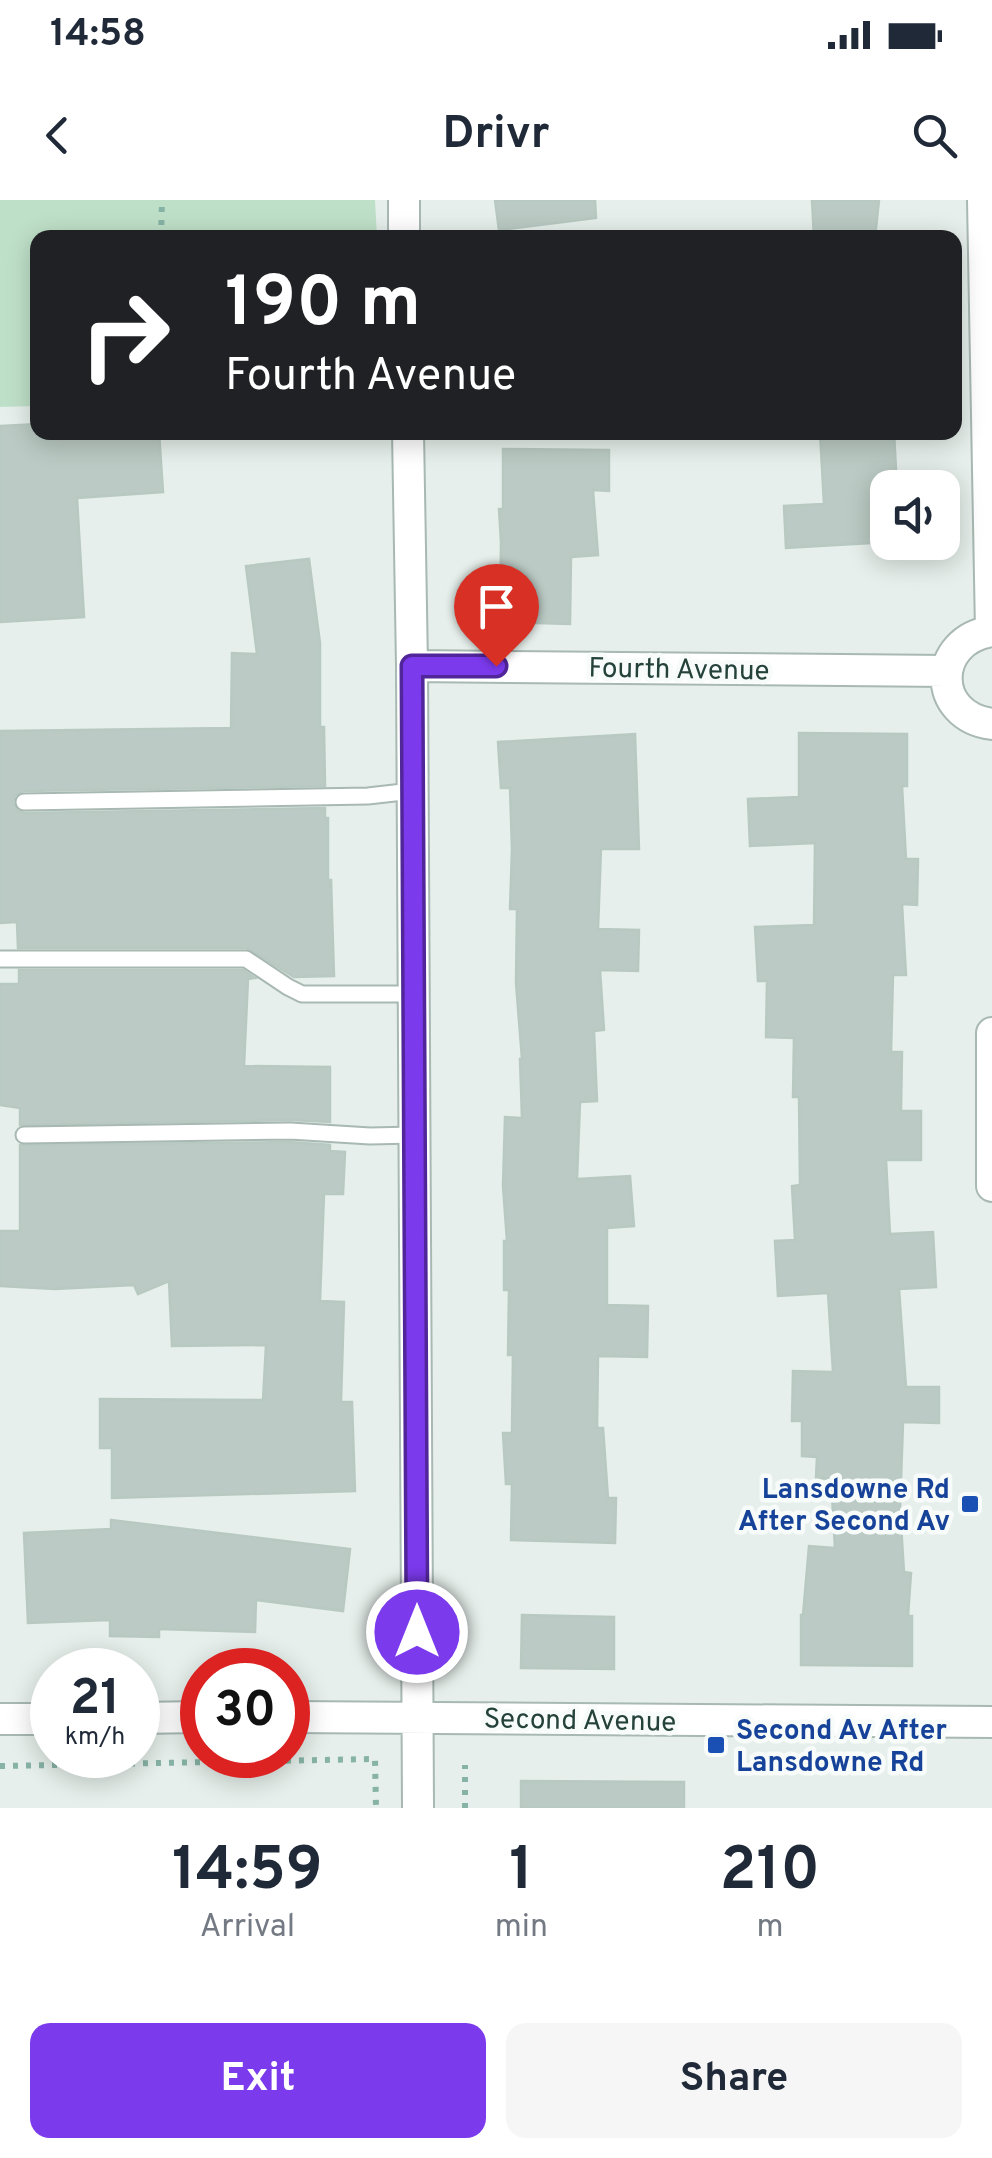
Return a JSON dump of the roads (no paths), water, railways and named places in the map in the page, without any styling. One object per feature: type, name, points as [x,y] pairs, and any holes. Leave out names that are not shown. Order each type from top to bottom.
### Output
[{"type":"street","points":[[404,200],[404,230]]},
{"type":"street","points":[[983,200],[991,631],[962,642],[951,655],[946,684],[950,698],[968,718],[992,724]]},
{"type":"street","points":[[408,440],[418,1808]]},
{"type":"street","name":"Fourth Avenue","points":[[412,666],[947,671]]},
{"type":"street","points":[[992,1033],[992,1186]]},
{"type":"street","name":"Second Avenue","points":[[310,1717],[992,1722]]},
{"type":"street","points":[[0,1719],[30,1718]]},
{"type":"lane","points":[[24,802],[412,792]]},
{"type":"lane","points":[[0,959],[246,960],[302,994],[414,994]]},
{"type":"lane","points":[[24,1135],[290,1131],[414,1136]]},
{"type":"place","name":"Lansdowne Rd After Second Av","points":[[970,1504]]},
{"type":"place","name":"Second Av After Lansdowne Rd","points":[[716,1745]]}]
